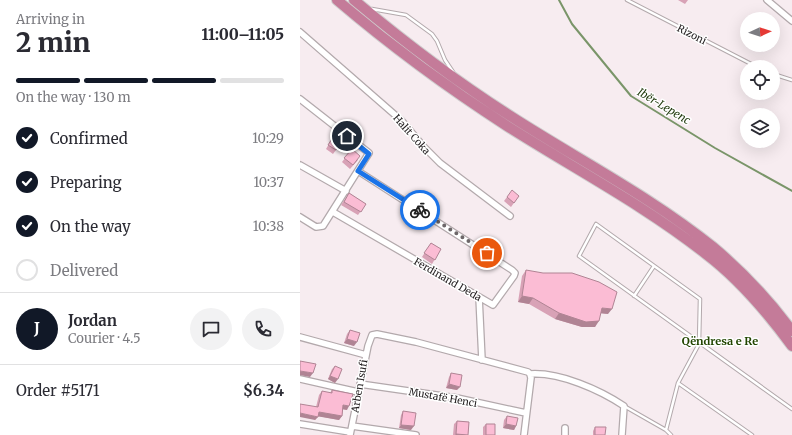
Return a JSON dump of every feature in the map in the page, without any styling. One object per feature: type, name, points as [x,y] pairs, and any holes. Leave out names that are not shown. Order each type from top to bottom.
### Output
[{"type":"highway","points":[[337,0],[386,40],[463,97],[525,138],[659,220],[707,254],[760,305],[792,346]]},
{"type":"highway","points":[[354,0],[392,32],[458,81],[512,118],[648,201],[686,227],[741,272],[766,299],[792,331]]},
{"type":"street","points":[[767,0],[792,21]]},
{"type":"street","name":"Halit Coka","points":[[300,32],[402,121],[440,163],[510,216]]},
{"type":"street","points":[[300,217],[316,227],[320,227],[324,224],[369,154],[301,101]]},
{"type":"street","points":[[300,165],[346,191]]},
{"type":"street","name":"Ferdinand Deda","points":[[333,212],[493,305],[514,276],[514,271],[358,171]]},
{"type":"street","points":[[479,298],[482,360]]},
{"type":"street","points":[[366,355],[372,335],[377,334],[416,342],[525,371],[530,374],[555,377],[584,385],[610,396],[624,406],[622,435]]},
{"type":"street","name":"Arben Isufi","points":[[300,337],[366,355],[350,434]]},
{"type":"street","points":[[524,435],[530,374]]},
{"type":"street","points":[[300,379],[358,392]]},
{"type":"street","name":"Mustafë Henci","points":[[360,384],[457,398],[526,413]]},
{"type":"street","points":[[300,424],[350,434]]},
{"type":"street","points":[[352,426],[416,435]]},
{"type":"street","points":[[565,428],[565,435]]},
{"type":"lane","name":"Rizoni","points":[[627,0],[743,60]]},
{"type":"lane","points":[[363,8],[406,14],[438,40],[445,60],[458,81]]},
{"type":"lane","points":[[780,76],[792,80]]},
{"type":"lane","points":[[666,430],[678,383],[699,344],[700,299],[596,224],[579,256],[699,344],[792,409]]},
{"type":"lane","points":[[634,296],[654,266]]},
{"type":"lane","points":[[678,383],[752,435]]},
{"type":"lane","points":[[624,406],[666,430],[671,435]]},
{"type":"building","points":[[333,137],[341,143],[336,150],[328,145]]},
{"type":"building","points":[[352,149],[360,156],[353,165],[344,158]]},
{"type":"building","points":[[512,190],[519,196],[514,203],[507,197]]},
{"type":"building","points":[[349,193],[366,204],[361,212],[344,202]]},
{"type":"building","points":[[431,243],[441,249],[435,260],[424,253]]},
{"type":"building","points":[[526,270],[543,273],[572,273],[599,282],[617,292],[612,309],[602,308],[599,321],[586,322],[559,313],[533,298],[522,296]]},
{"type":"building","points":[[350,330],[360,333],[357,342],[347,339]]},
{"type":"building","points":[[300,361],[316,364],[313,373],[300,371]]},
{"type":"building","points":[[335,366],[342,369],[338,379],[330,376]]},
{"type":"building","points":[[451,373],[462,375],[460,387],[449,384]]},
{"type":"building","points":[[332,390],[353,394],[349,406],[343,405],[342,416],[319,412],[318,417],[300,413],[300,404],[318,407],[322,391],[332,393]]},
{"type":"building","points":[[403,411],[416,413],[414,426],[401,425]]},
{"type":"building","points":[[507,416],[518,418],[516,426],[506,424]]},
{"type":"building","points":[[457,421],[469,422],[468,435],[456,434]]},
{"type":"building","points":[[486,424],[495,424],[495,435],[486,435]]},
{"type":"building","points":[[595,427],[606,427],[605,435],[595,435]]},
{"type":"waterway","name":"Ibër-Lepenc","points":[[559,0],[572,24],[631,96],[715,148],[792,191]]},
{"type":"way so far","points":[[420,210],[487,253]]},
{"type":"district","name":"Qëndresa e Re","points":[[720,341]]},
{"type":"route","points":[[347,136],[369,154],[358,171],[420,210]]}]
